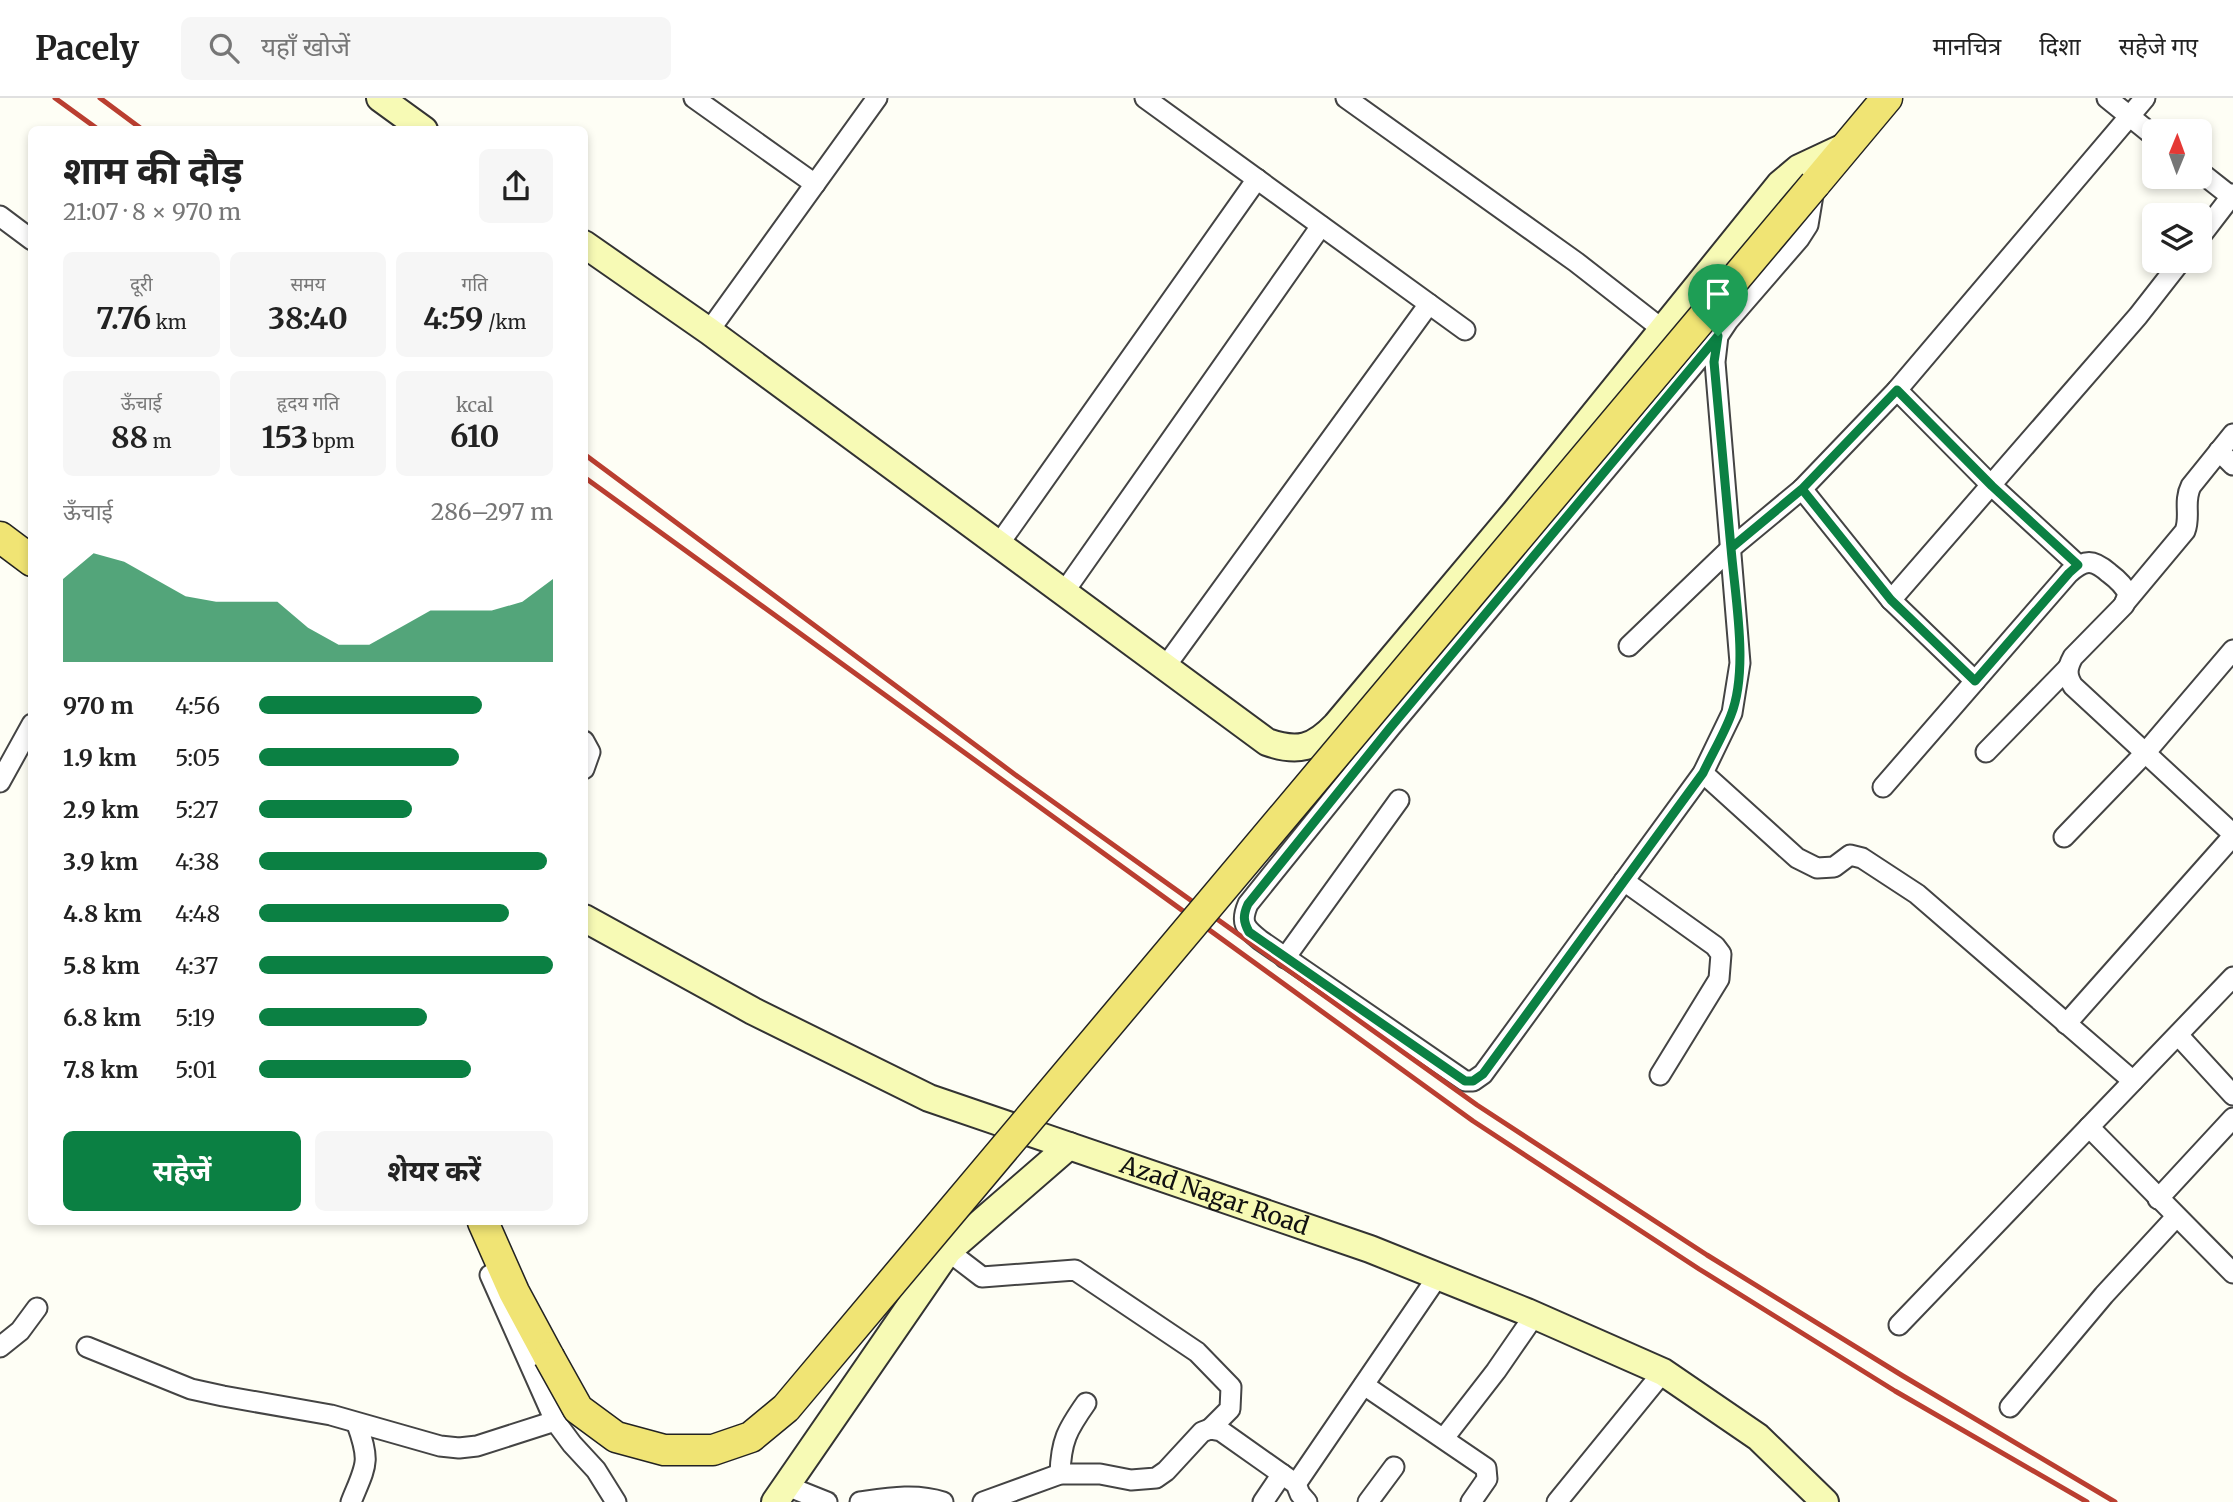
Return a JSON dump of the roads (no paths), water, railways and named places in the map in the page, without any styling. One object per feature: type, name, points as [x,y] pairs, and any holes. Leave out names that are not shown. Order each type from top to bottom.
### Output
[{"type":"main road","points":[[484,1225],[514,1292],[578,1409],[616,1437],[664,1450],[713,1450],[751,1437],[786,1408],[1887,98]]},
{"type":"main road","points":[[0,537],[28,558]]},
{"type":"street","points":[[694,98],[815,184]]},
{"type":"street","points":[[709,331],[877,98]]},
{"type":"street","points":[[1145,98],[1465,330]]},
{"type":"street","points":[[1346,98],[1576,262],[1662,328]]},
{"type":"street","points":[[2107,98],[2142,126]]},
{"type":"street","points":[[1629,646],[1731,548],[1802,489],[1897,390],[2145,98]]},
{"type":"street","points":[[388,100],[419,126]]},
{"type":"street","points":[[588,247],[709,331],[1267,742],[1287,749],[1304,747],[1322,739],[1515,512],[1780,184],[1799,168],[1847,145]]},
{"type":"street","points":[[999,544],[1257,179]]},
{"type":"street","points":[[2212,181],[2232,196],[2212,222]]},
{"type":"street","points":[[1718,336],[1714,362],[1740,663],[1732,713],[1703,773],[1483,1074],[1473,1081],[1465,1081],[1249,932],[1243,921],[1248,904],[1390,728],[1808,225],[1815,184]]},
{"type":"street","points":[[0,216],[28,237]]},
{"type":"street","points":[[1064,592],[1321,226]]},
{"type":"street","points":[[1891,600],[2138,316],[2172,273]]},
{"type":"street","points":[[1165,667],[1429,304]]},
{"type":"street","points":[[1897,390],[1992,486],[2078,565]]},
{"type":"street","points":[[1986,752],[2068,668],[2073,657],[2124,605],[2185,531],[2189,520],[2186,496],[2191,486],[2226,458],[2233,435]]},
{"type":"street","points":[[1802,489],[1891,600],[1975,681]]},
{"type":"street","points":[[1883,787],[2078,565],[2098,563],[2124,586],[2128,594],[2124,605]]},
{"type":"street","points":[[2064,837],[2146,752],[2233,650]]},
{"type":"street","points":[[2066,1024],[2233,835],[2073,686],[2068,678],[2068,668]]},
{"type":"street","points":[[0,782],[28,731]]},
{"type":"street","points":[[1703,773],[1797,858],[1817,867],[1834,867],[1850,855],[1862,858],[1917,894],[2133,1081]]},
{"type":"street","points":[[1285,958],[1399,800]]},
{"type":"street","points":[[1624,881],[1715,946],[1721,954],[1719,979],[1660,1075]]},
{"type":"street","name":"Azad Nagar Road","points":[[588,920],[753,1011],[929,1098],[1370,1249],[1535,1315],[1663,1372],[1758,1437],[1825,1502]]},
{"type":"street","points":[[1899,1325],[2233,977]]},
{"type":"street","points":[[2178,1035],[2233,1095]]},
{"type":"street","points":[[2158,1199],[2233,1118]]},
{"type":"street","points":[[2089,1127],[2233,1273]]},
{"type":"street","points":[[827,1502],[781,1494],[948,1251],[1069,1146]]},
{"type":"street","points":[[2010,1407],[2104,1295],[2176,1217]]},
{"type":"street","points":[[473,1225],[473,1235],[555,1421],[601,1476],[616,1502]]},
{"type":"street","points":[[948,1251],[982,1278],[1075,1270],[1196,1352],[1231,1387],[1230,1409],[1210,1429],[1202,1432],[1166,1471],[1156,1478],[1131,1480],[1100,1474],[1060,1474],[1014,1497],[983,1502]]},
{"type":"street","points":[[1263,1502],[1289,1479],[1364,1385],[1437,1276]]},
{"type":"street","points":[[0,1346],[20,1331],[37,1308]]},
{"type":"street","points":[[1444,1438],[1535,1315]]},
{"type":"street","points":[[87,1347],[191,1388],[331,1415],[426,1443],[459,1448],[477,1446],[555,1421]]},
{"type":"street","points":[[1557,1502],[1663,1372]]},
{"type":"street","points":[[1364,1385],[1479,1462],[1488,1473],[1487,1479],[1471,1502]]},
{"type":"street","points":[[1060,1474],[1061,1449],[1066,1435],[1086,1403]]},
{"type":"street","points":[[351,1502],[366,1461],[366,1450],[357,1424]]},
{"type":"street","points":[[1210,1429],[1221,1431],[1289,1479],[1307,1502]]},
{"type":"street","points":[[1368,1502],[1394,1467]]},
{"type":"street","points":[[860,1502],[913,1497],[928,1497],[943,1502]]},
{"type":"railway","points":[[55,98],[94,126]]},
{"type":"railway","points":[[100,98],[138,126]]},
{"type":"railway","points":[[588,457],[1017,776],[1477,1105],[1707,1255],[2115,1502]]},
{"type":"railway","points":[[588,480],[1473,1121],[1699,1269],[1895,1391],[2087,1502]]}]
